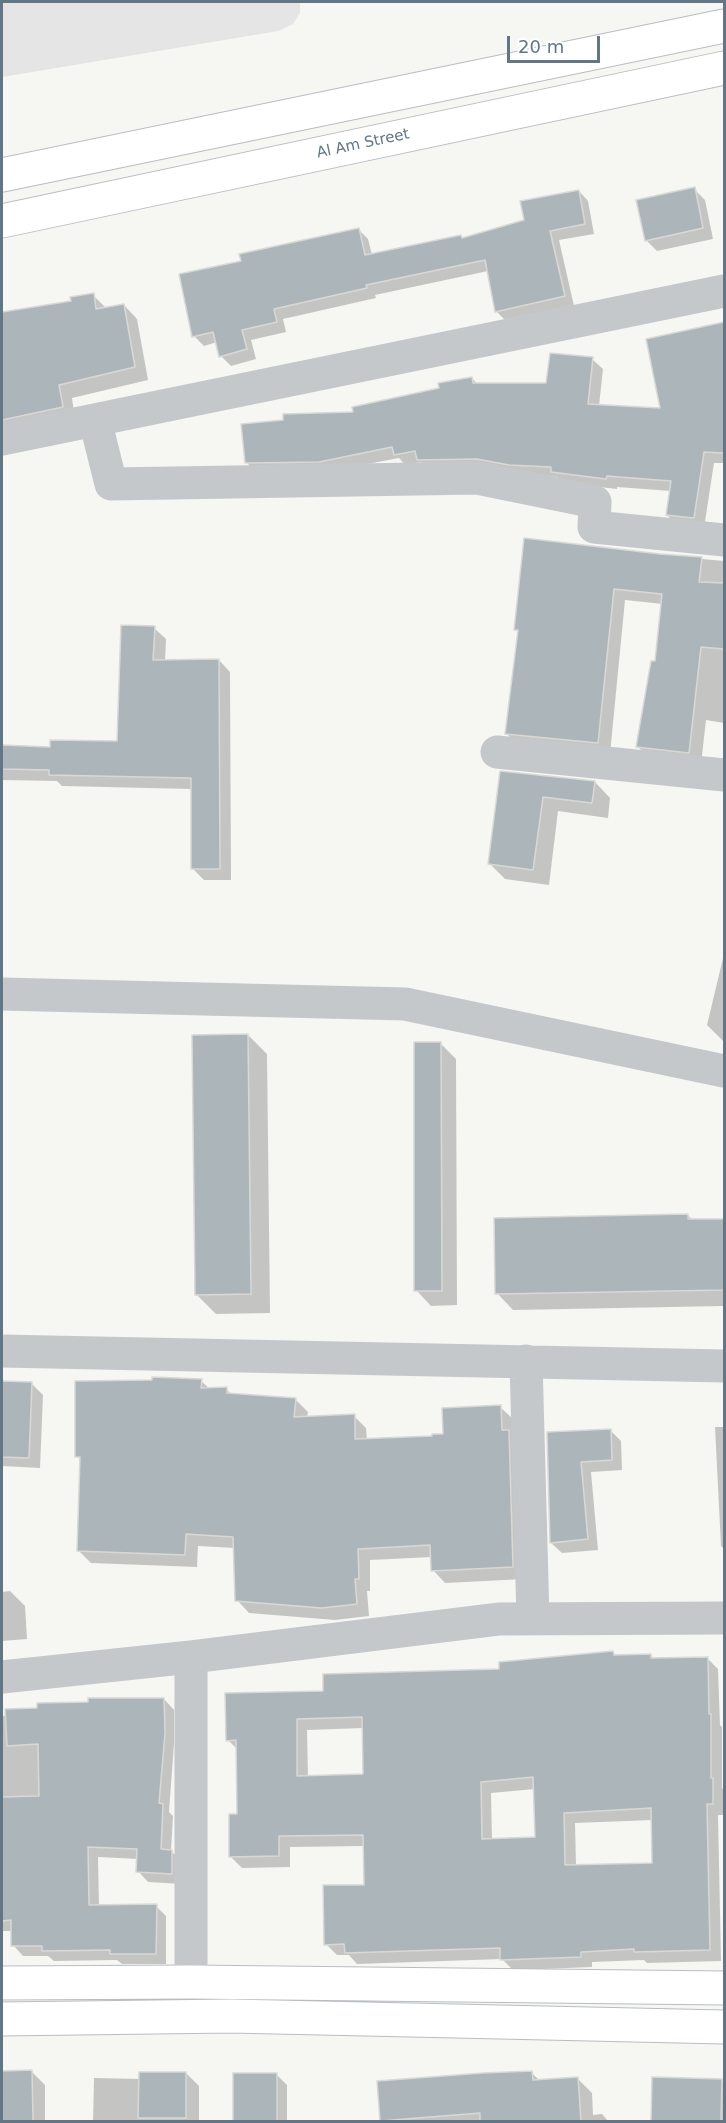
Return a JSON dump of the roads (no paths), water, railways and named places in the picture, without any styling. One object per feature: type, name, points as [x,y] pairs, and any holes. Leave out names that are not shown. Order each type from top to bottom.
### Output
[{"type":"main road","points":[[2,175],[724,26]]},
{"type":"main road","name":"Al Am Street","points":[[2,221],[724,68]]},
{"type":"main road","points":[[2,1983],[190,1982],[724,1988]]},
{"type":"main road","points":[[2,2019],[231,2016],[724,2027]]},
{"type":"street","points":[[2,439],[724,291]]},
{"type":"street","points":[[95,420],[111,484],[477,478],[595,502],[594,527],[724,540]]},
{"type":"street","points":[[497,752],[724,775]]},
{"type":"street","points":[[2,994],[405,1004],[724,1071]]},
{"type":"street","points":[[2,1351],[724,1366]]},
{"type":"street","points":[[526,1361],[533,1619]]},
{"type":"street","points":[[2,1677],[191,1657],[498,1619],[724,1618]]},
{"type":"street","points":[[190,1982],[191,1657]]}]
